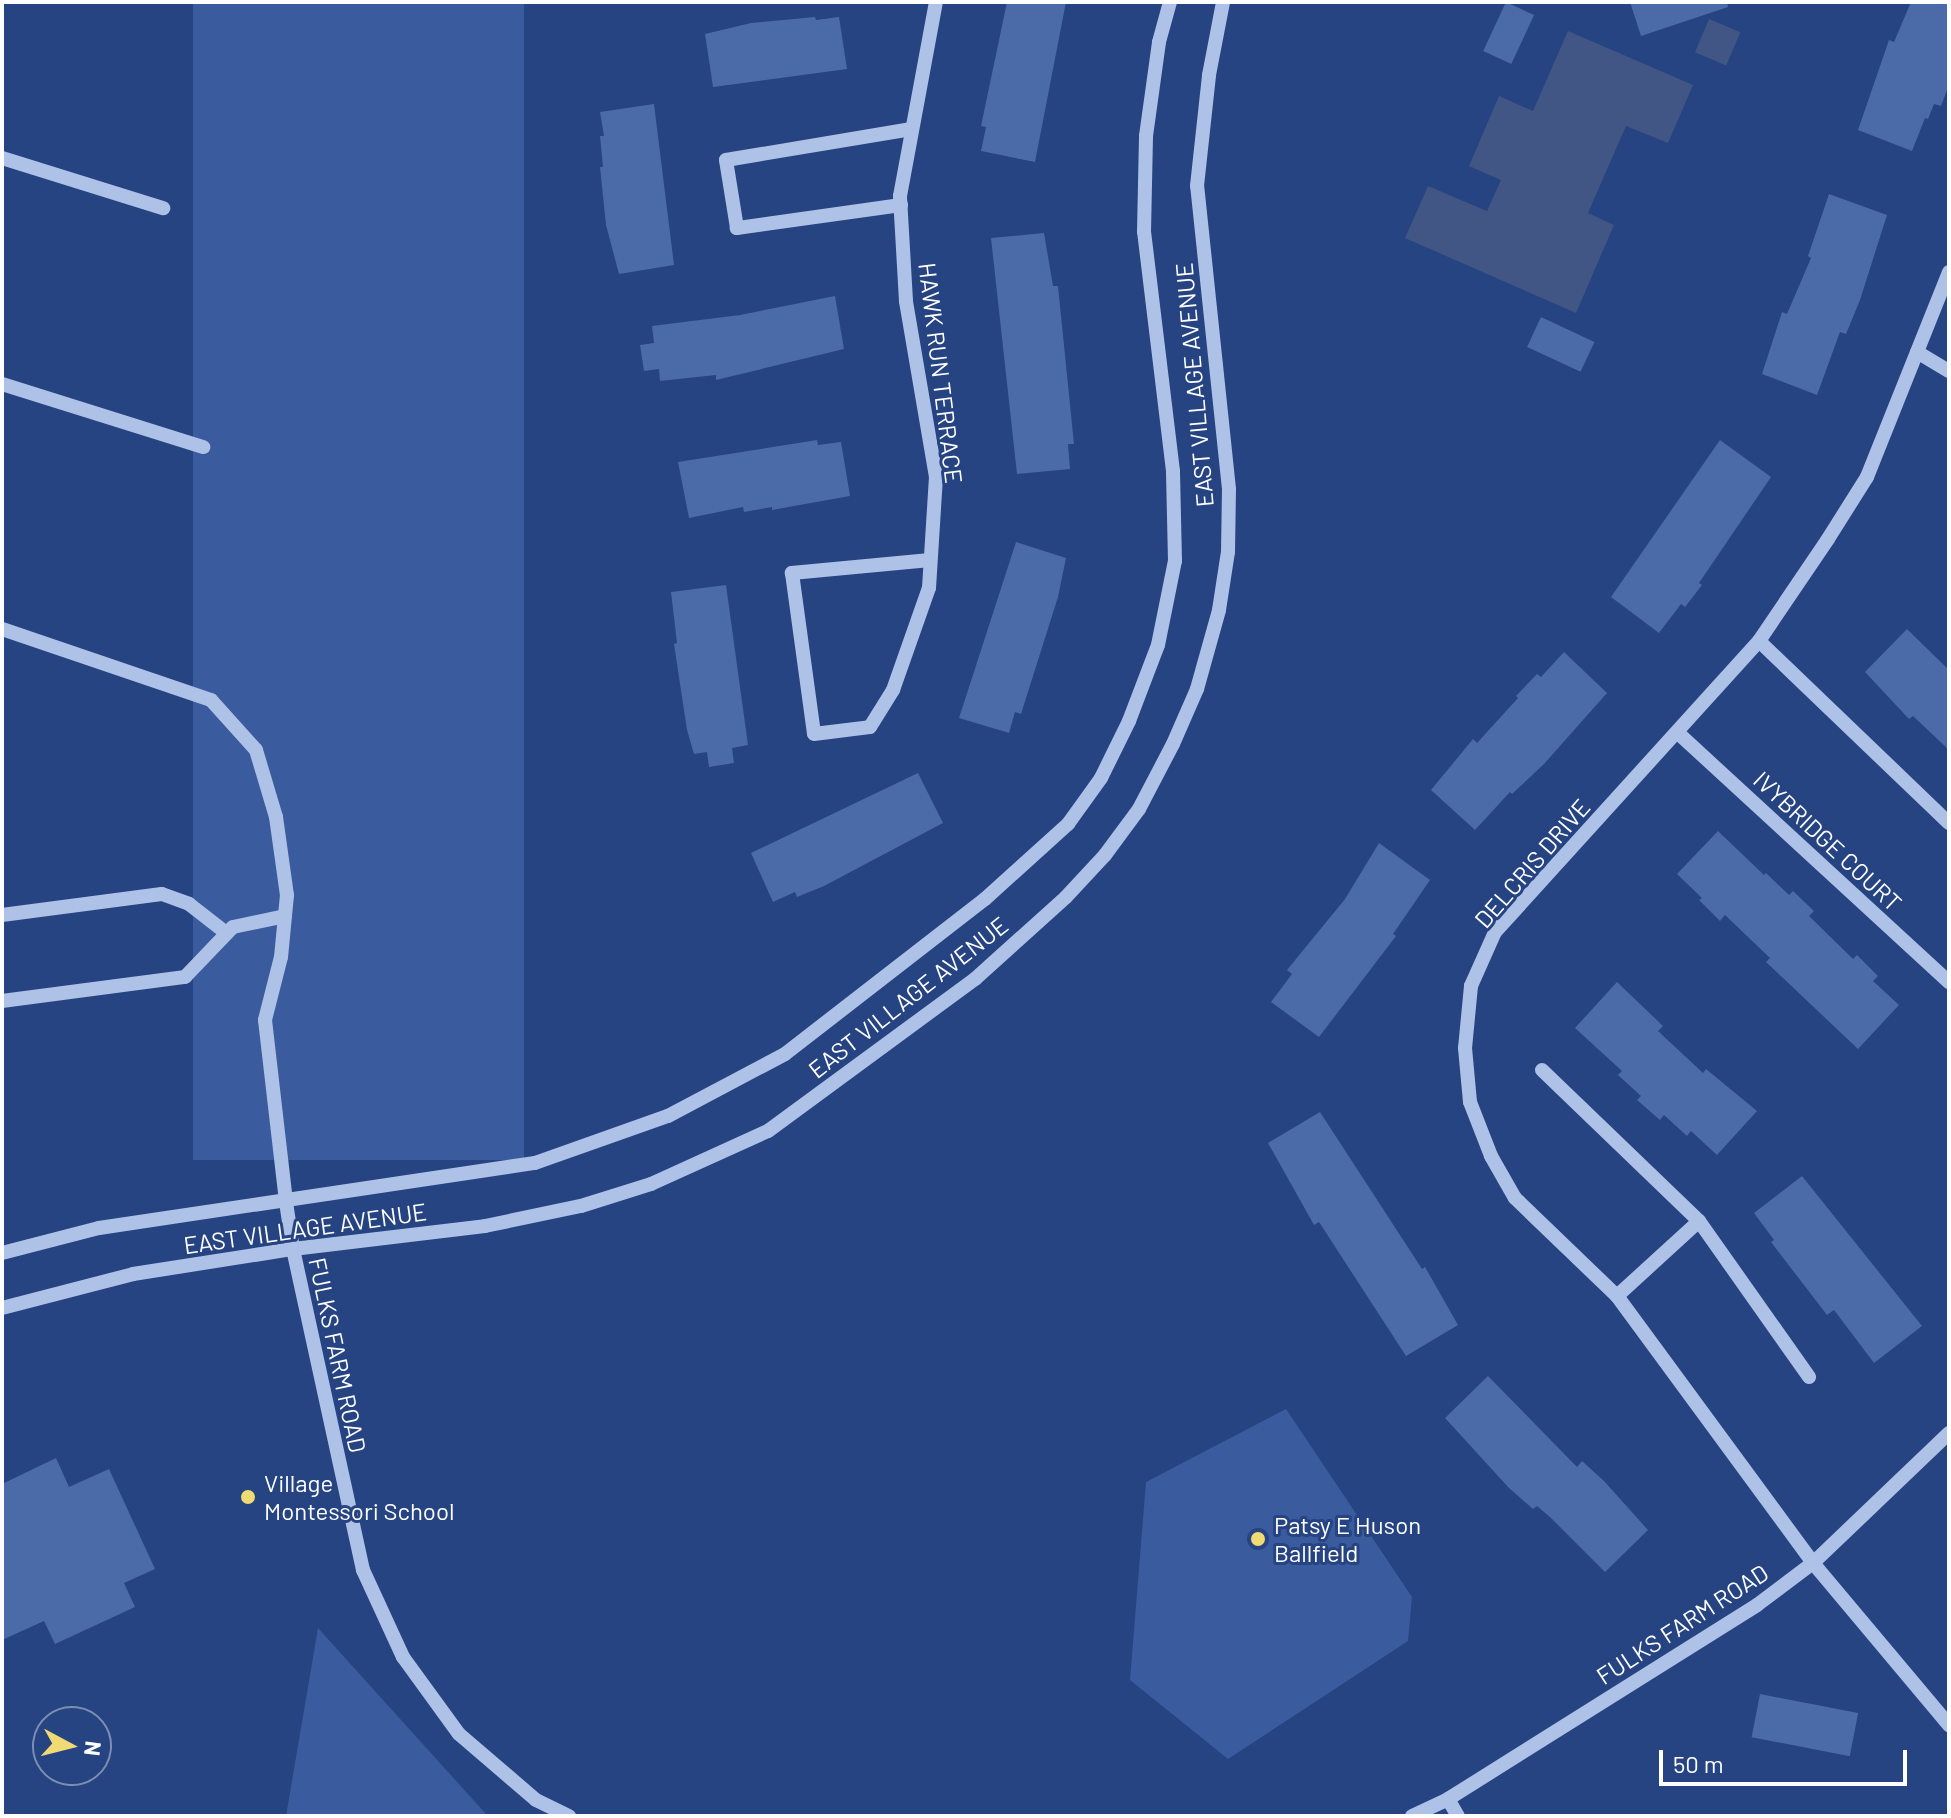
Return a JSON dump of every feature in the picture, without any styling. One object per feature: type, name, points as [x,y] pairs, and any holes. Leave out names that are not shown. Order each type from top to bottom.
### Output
[{"type":"street","name":"HAWK RUN TERRACE","points":[[930,560],[792,573],[814,734],[870,727],[893,690],[929,588],[936,477],[906,301],[901,205],[911,129],[936,2]]},
{"type":"street","name":"EAST VILLAGE AVENUE","points":[[2,1253],[99,1228],[535,1163],[668,1116],[785,1054],[985,899],[1068,824],[1093,790],[1129,721],[1158,645],[1175,561],[1173,471],[1144,232],[1146,136],[1159,42],[1170,2]]},
{"type":"street","name":"EAST VILLAGE AVENUE","points":[[2,1308],[133,1274],[293,1249],[485,1226],[581,1206],[651,1184],[768,1131],[975,979],[1066,897],[1139,809],[1197,689],[1219,610],[1228,552],[1229,489],[1197,186],[1209,75],[1223,2]]},
{"type":"street","points":[[901,205],[737,228],[726,160],[911,129]]},
{"type":"street","points":[[2,158],[163,208]]},
{"type":"street","name":"DELCRIS DRIVE","points":[[1949,272],[1867,477],[1759,641],[1495,932],[1471,986],[1465,1048],[1470,1102],[1491,1156],[1515,1198],[1617,1296],[1813,1563],[1949,1725]]},
{"type":"street","points":[[1917,352],[1949,371]]},
{"type":"street","points":[[2,384],[203,447]]},
{"type":"street","name":"FULKS FARM ROAD","points":[[2,629],[211,700],[256,750],[276,817],[287,895],[281,957],[265,1020],[286,1202],[293,1249],[363,1570],[403,1657],[459,1734],[536,1800],[569,1816]]},
{"type":"street","points":[[1759,641],[1949,823]]},
{"type":"street","name":"IVYBRIDGE COURT","points":[[1678,733],[1949,982]]},
{"type":"street","points":[[2,915],[162,894],[189,904],[225,932]]},
{"type":"street","points":[[2,1001],[185,977],[233,927],[285,916]]},
{"type":"street","points":[[1542,1070],[1699,1221],[1809,1377]]},
{"type":"street","points":[[1617,1296],[1699,1221]]},
{"type":"street","name":"FULKS FARM ROAD","points":[[1412,1816],[1448,1799],[1757,1605],[1813,1563],[1949,1433]]},
{"type":"street","points":[[1448,1799],[1458,1816]]},
{"type":"shaded area","points":[[193,2],[524,2],[524,1160],[193,1160]]},
{"type":"shaded area","points":[[1709,19],[1740,32],[1726,65],[1695,52]]},
{"type":"shaded area","points":[[1568,31],[1693,85],[1668,143],[1626,126],[1588,213],[1614,225],[1576,313],[1405,238],[1428,186],[1487,211],[1501,180],[1469,166],[1499,96],[1533,111]]},
{"type":"shaded area","name":"Patsy E Huson Ballfield","points":[[1286,1409],[1412,1597],[1408,1641],[1228,1759],[1130,1680],[1146,1482]]},
{"type":"shaded area","points":[[318,1628],[486,1814],[491,1816],[286,1816]]},
{"type":"building","points":[[1007,2],[1066,2],[1035,162],[981,151],[986,127],[981,126]]},
{"type":"building","points":[[1506,2],[1534,15],[1511,64],[1483,51]]},
{"type":"building","points":[[1630,2],[1727,2],[1728,7],[1641,36]]},
{"type":"building","points":[[1911,2],[1949,2],[1949,85],[1941,106],[1934,104],[1928,119],[1925,118],[1912,151],[1858,130],[1889,40],[1894,42]]},
{"type":"building","points":[[815,17],[816,20],[839,17],[847,69],[713,87],[705,34],[751,23]]},
{"type":"building","points":[[654,104],[674,265],[619,274],[606,225],[600,167],[603,167],[600,136],[604,136],[600,112]]},
{"type":"building","points":[[1829,194],[1887,215],[1860,300],[1846,334],[1840,332],[1817,395],[1762,374],[1782,312],[1787,314],[1811,258],[1808,256]]},
{"type":"building","points":[[1044,233],[1053,286],[1058,286],[1074,444],[1068,444],[1070,469],[1017,474],[991,238]]},
{"type":"building","points":[[835,296],[844,349],[716,380],[716,375],[660,381],[659,369],[644,371],[640,345],[654,343],[652,326],[740,315]]},
{"type":"building","points":[[1541,317],[1594,342],[1581,372],[1527,347]]},
{"type":"building","points":[[817,440],[818,445],[841,442],[850,496],[772,510],[772,507],[744,512],[743,507],[689,518],[678,462]]},
{"type":"building","points":[[1720,440],[1771,477],[1699,583],[1702,585],[1685,607],[1681,604],[1659,633],[1611,597]]},
{"type":"building","points":[[1016,542],[1066,558],[1058,597],[1021,714],[1015,712],[1009,733],[959,718]]},
{"type":"building","points":[[726,585],[748,745],[732,748],[734,763],[709,767],[707,752],[694,754],[687,730],[674,644],[677,643],[671,592]]},
{"type":"building","points":[[1907,629],[1949,670],[1949,750],[1913,716],[1909,719],[1865,672]]},
{"type":"building","points":[[1564,652],[1607,693],[1544,764],[1512,794],[1510,792],[1475,830],[1431,790],[1473,739],[1477,743],[1537,674],[1541,677]]},
{"type":"building","points":[[918,773],[943,823],[824,886],[797,897],[795,892],[773,902],[751,853]]},
{"type":"building","points":[[1718,831],[1764,875],[1766,873],[1789,895],[1793,891],[1814,911],[1809,916],[1853,959],[1857,955],[1878,976],[1873,981],[1899,1005],[1858,1049],[1766,962],[1770,958],[1725,915],[1720,921],[1677,874]]},
{"type":"building","points":[[1379,843],[1430,880],[1393,934],[1396,936],[1319,1037],[1271,1002],[1292,974],[1287,970],[1345,899]]},
{"type":"building","points":[[1617,982],[1663,1026],[1658,1031],[1703,1073],[1706,1069],[1757,1111],[1717,1155],[1691,1131],[1687,1136],[1664,1115],[1660,1120],[1637,1100],[1641,1096],[1618,1075],[1622,1071],[1575,1028]]},
{"type":"building","points":[[1320,1112],[1422,1269],[1425,1267],[1458,1325],[1406,1356],[1319,1222],[1314,1225],[1268,1143]]},
{"type":"building","points":[[1802,1176],[1922,1326],[1874,1363],[1834,1310],[1827,1315],[1771,1242],[1774,1240],[1754,1213]]},
{"type":"building","points":[[1488,1376],[1577,1467],[1582,1461],[1604,1481],[1648,1530],[1605,1572],[1551,1518],[1537,1506],[1533,1509],[1509,1488],[1445,1418]]},
{"type":"building","points":[[56,1458],[69,1487],[109,1469],[155,1569],[124,1583],[135,1607],[55,1644],[44,1621],[2,1640],[2,1484]]},
{"type":"building","points":[[1760,1694],[1858,1713],[1850,1756],[1752,1737]]},
{"type":"place","name":"Village Montessori School","points":[[248,1497]]},
{"type":"place","name":"Patsy E Huson Ballfield","points":[[1258,1539]]}]
